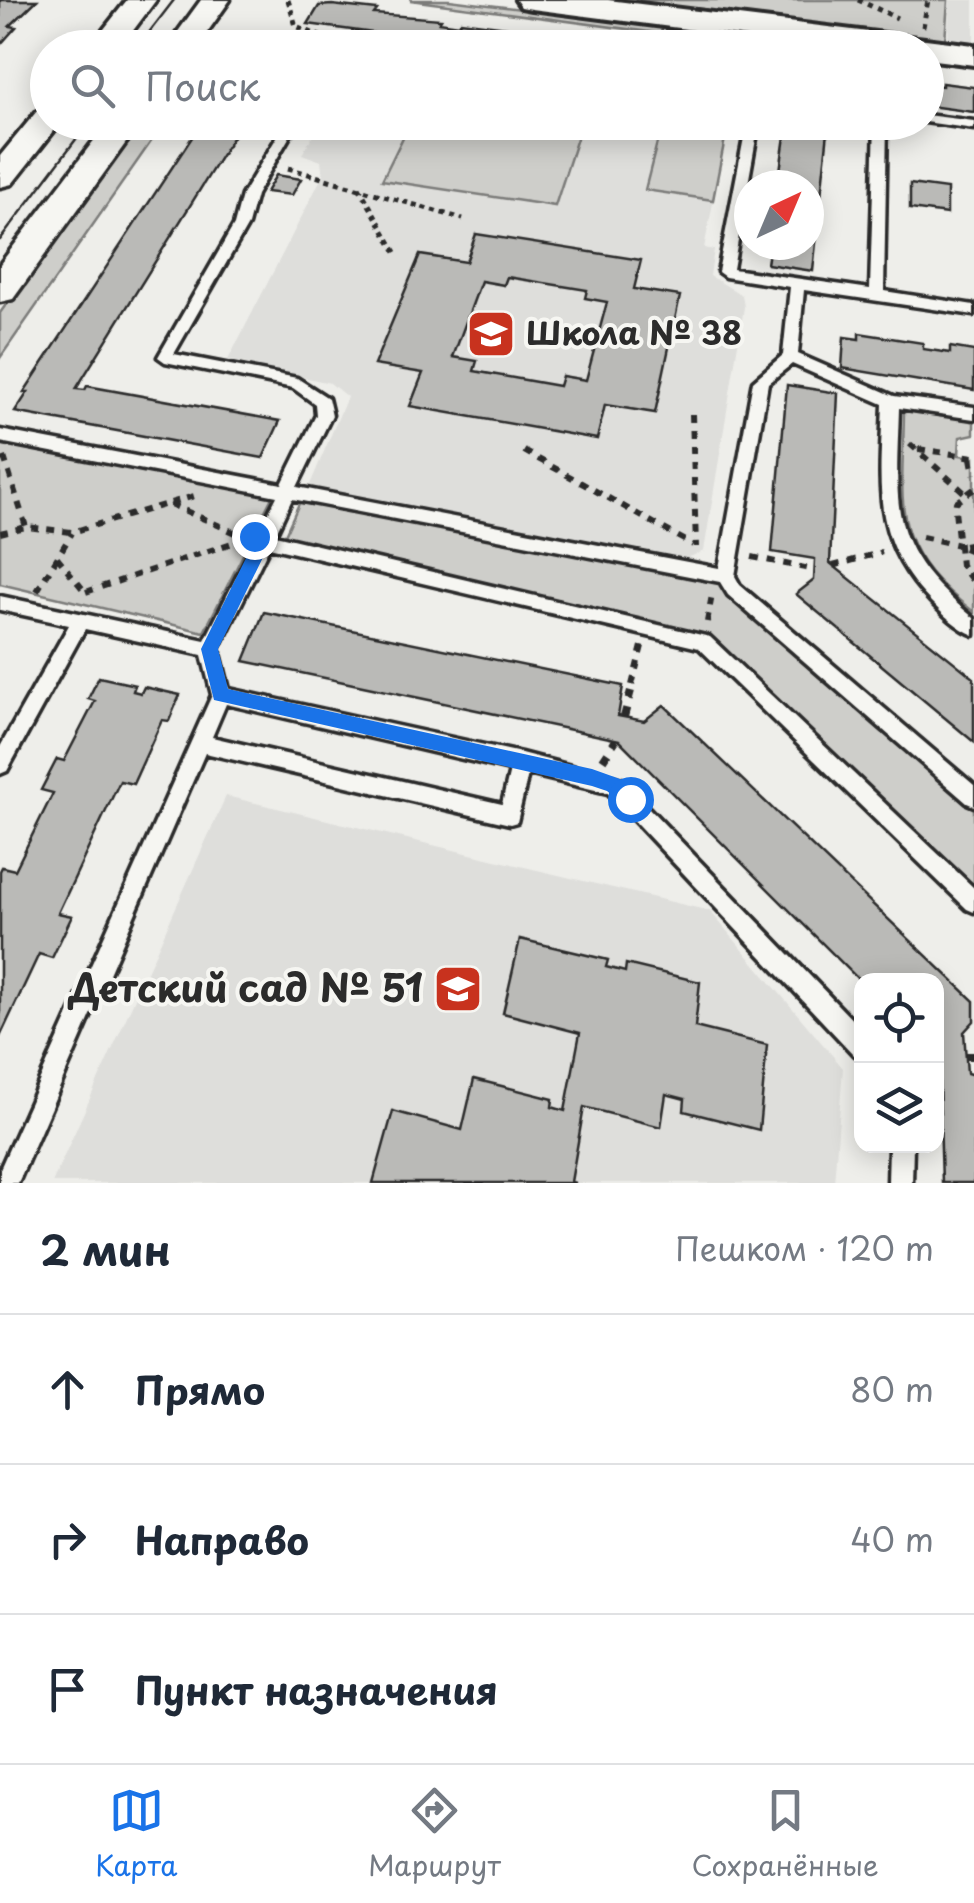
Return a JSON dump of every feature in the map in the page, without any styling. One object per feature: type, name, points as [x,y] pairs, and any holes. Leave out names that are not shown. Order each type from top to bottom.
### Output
[{"type":"main road","points":[[532,0],[805,30]]},
{"type":"main road","points":[[944,49],[974,55]]},
{"type":"street","points":[[118,30],[142,0]]},
{"type":"street","points":[[194,30],[216,0]]},
{"type":"street","points":[[0,177],[30,140]]},
{"type":"street","points":[[0,290],[112,140]]},
{"type":"lane","points":[[944,121],[974,125]]},
{"type":"lane","points":[[6,1183],[220,694],[210,649],[255,538],[288,490],[324,415],[323,402],[297,383],[165,357],[241,224],[249,195],[281,140]]},
{"type":"lane","points":[[750,140],[726,272],[974,310]]},
{"type":"lane","points":[[877,295],[881,140]]},
{"type":"lane","points":[[721,575],[730,553],[761,381],[790,357],[797,284]]},
{"type":"lane","points":[[790,357],[891,401],[974,413]]},
{"type":"lane","points":[[891,401],[889,521],[919,578],[974,628]]},
{"type":"lane","points":[[2,445],[248,482],[721,575],[974,796]]},
{"type":"lane","points":[[255,538],[704,642],[974,902]]},
{"type":"lane","points":[[0,602],[210,649]]},
{"type":"lane","points":[[0,765],[80,622]]},
{"type":"lane","points":[[220,694],[592,778],[622,792],[854,1038]]},
{"type":"lane","points":[[200,742],[510,814],[521,762]]},
{"type":"lane","points":[[900,1183],[901,1153]]},
{"type":"path","points":[[288,0],[290,20],[301,30]]},
{"type":"path","points":[[858,0],[892,30]]},
{"type":"path","points":[[911,30],[928,0]]},
{"type":"path","points":[[268,163],[463,219]]},
{"type":"path","points":[[358,186],[397,254]]},
{"type":"path","points":[[692,414],[696,547]]},
{"type":"path","points":[[904,438],[965,493]]},
{"type":"path","points":[[2,445],[26,527]]},
{"type":"path","points":[[916,449],[972,457],[974,474]]},
{"type":"path","points":[[524,451],[696,547],[721,575],[704,642]]},
{"type":"path","points":[[0,533],[26,527],[72,532],[248,482]]},
{"type":"path","points":[[974,489],[956,502],[954,511],[964,546],[961,565],[974,583]]},
{"type":"path","points":[[168,503],[255,538]]},
{"type":"path","points":[[72,532],[55,560],[86,592],[88,604],[80,622]]},
{"type":"path","points":[[86,592],[255,538]]},
{"type":"path","points":[[833,566],[902,541],[964,546],[974,543]]},
{"type":"path","points":[[964,546],[974,552]]},
{"type":"path","points":[[730,553],[815,570]]},
{"type":"path","points":[[624,717],[646,630]]},
{"type":"shaded area","points":[[410,0],[449,0],[691,30],[635,30]]},
{"type":"shaded area","points":[[613,0],[948,0],[945,41],[944,30],[856,30]]},
{"type":"shaded area","points":[[949,0],[974,0],[974,42],[948,38]]},
{"type":"shaded area","points":[[131,140],[152,140],[0,358],[0,313],[101,173]]},
{"type":"shaded area","name":"Школа № 38","points":[[310,140],[726,140],[704,248],[714,250],[710,276],[742,295],[744,307],[704,551],[687,558],[309,487],[347,397],[330,383],[228,360],[323,175],[321,161],[302,154]]},
{"type":"shaded area","points":[[402,140],[576,140],[555,206],[382,180]]},
{"type":"shaded area","points":[[658,140],[725,140],[713,200],[645,190]]},
{"type":"shaded area","points":[[904,410],[974,421],[974,434],[960,437],[959,455],[974,457],[974,612],[946,588],[913,545],[903,500]]},
{"type":"shaded area","points":[[0,444],[273,495],[204,632],[0,584]]},
{"type":"shaded area","points":[[301,499],[720,583],[974,807],[974,888],[716,642],[697,633],[284,537]]},
{"type":"shaded area","name":"Детский сад № 51","points":[[226,796],[710,911],[843,1068],[834,1183],[52,1183]]},
{"type":"building","points":[[0,0],[37,0],[10,26],[16,27],[0,45]]},
{"type":"building","points":[[319,6],[377,10],[374,14],[441,19],[439,22],[459,25],[461,21],[507,27],[352,30],[308,24]]},
{"type":"building","points":[[944,83],[974,87],[974,112],[944,108]]},
{"type":"building","points":[[190,140],[231,140],[76,389],[85,390],[87,386],[280,421],[263,458],[15,412],[28,392],[24,392]]},
{"type":"building","points":[[784,140],[827,140],[824,170],[780,170]]},
{"type":"building","points":[[276,175],[301,179],[292,195],[266,192]]},
{"type":"building","points":[[910,184],[947,189],[947,214],[910,209]]},
{"type":"building","points":[[476,234],[641,260],[634,289],[680,296],[655,413],[605,405],[597,439],[410,406],[423,373],[374,365],[420,255],[466,262]],"holes":[[[507,277],[587,290],[585,298],[607,302],[586,380],[562,376],[559,386],[474,371],[477,361],[453,357],[481,281],[504,285]]]},
{"type":"building","points":[[768,260],[814,260],[813,271],[767,264]]},
{"type":"building","points":[[859,333],[923,343],[923,349],[950,353],[950,347],[974,351],[974,390],[842,368],[844,337],[859,339]]},
{"type":"building","points":[[787,385],[838,393],[830,563],[974,678],[974,742],[796,594],[814,580],[815,559],[772,552]]},
{"type":"building","points":[[264,612],[623,686],[618,716],[644,721],[664,705],[974,1001],[974,1021],[964,1032],[967,1073],[974,1075],[974,1183],[942,1183],[944,973],[854,975],[619,740],[244,661]]},
{"type":"building","points":[[99,677],[135,685],[133,691],[141,693],[144,687],[180,695],[169,721],[162,720],[133,784],[120,781],[58,913],[72,916],[52,958],[39,954],[0,1037],[0,871],[2,867],[15,870],[53,793],[41,790],[57,759],[64,761],[95,701],[88,699]]},
{"type":"building","points":[[520,939],[608,960],[606,967],[625,972],[626,964],[700,982],[695,1027],[767,1045],[759,1130],[684,1111],[685,1099],[666,1094],[661,1127],[584,1107],[571,1182],[576,1183],[373,1183],[393,1111],[462,1130],[474,1079],[553,1099],[552,1107],[565,1111],[580,1033],[503,1013]]},
{"type":"tram line","points":[[151,30],[174,0]]},
{"type":"tram line","points":[[0,240],[75,140]]},
{"type":"place","name":"Школа № 38","points":[[491,334]]},
{"type":"place","name":"Детский сад № 51","points":[[458,989]]},
{"type":"route","points":[[254,536],[264,539],[210,649],[220,694],[592,778],[614,785],[630,799]]}]
